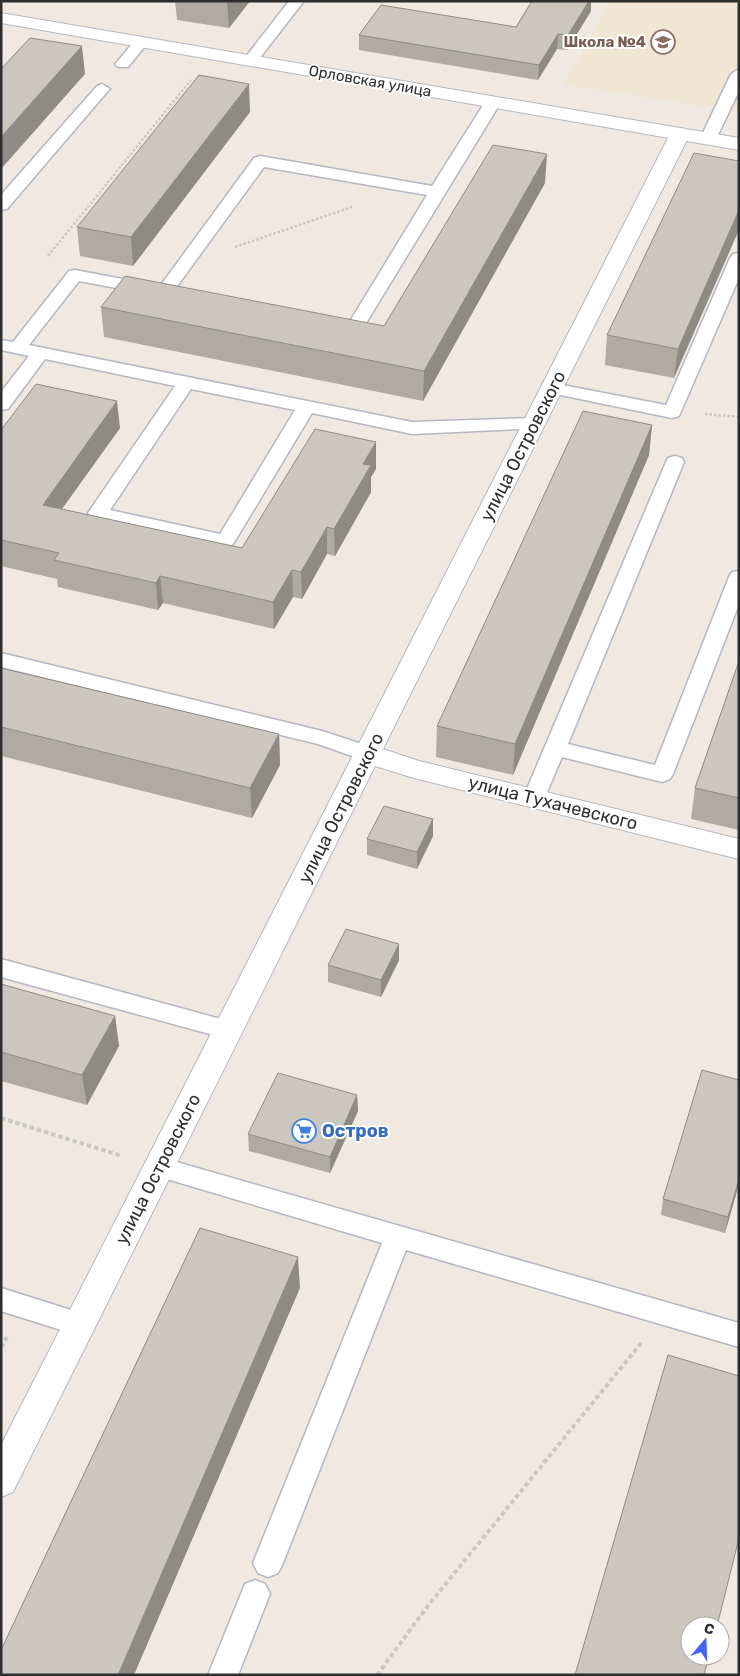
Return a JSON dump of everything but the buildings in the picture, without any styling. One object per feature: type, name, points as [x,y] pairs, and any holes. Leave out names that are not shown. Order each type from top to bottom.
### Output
[{"type":"street","name":"Орловская улица","points":[[1,18],[739,144]]},
{"type":"street","name":"улица Островского","points":[[1,1481],[680,134]]},
{"type":"street","name":"улица Тухачевского","points":[[369,754],[414,768],[739,849]]},
{"type":"lane","points":[[250,61],[297,1]]},
{"type":"lane","points":[[123,64],[141,42]]},
{"type":"lane","points":[[708,139],[739,74]]},
{"type":"lane","points":[[1,205],[102,89]]},
{"type":"lane","points":[[316,322],[354,329],[493,102]]},
{"type":"lane","points":[[164,292],[260,160],[437,192]]},
{"type":"lane","points":[[552,388],[672,412],[739,258]]},
{"type":"lane","points":[[9,346],[75,275],[183,296]]},
{"type":"lane","points":[[9,346],[412,428],[533,424]]},
{"type":"lane","points":[[1,405],[40,353]]},
{"type":"lane","points":[[187,382],[98,513],[225,541],[307,406]]},
{"type":"lane","points":[[534,798],[675,462]]},
{"type":"lane","points":[[554,748],[662,774],[739,577]]},
{"type":"lane","points":[[1,660],[322,738],[369,754]]},
{"type":"lane","points":[[1,968],[228,1030]]},
{"type":"lane","points":[[159,1167],[739,1336]]},
{"type":"lane","points":[[268,1563],[398,1236]]},
{"type":"lane","points":[[1,1298],[80,1324]]},
{"type":"lane","points":[[223,1675],[256,1594]]},
{"type":"path","points":[[75,275],[39,268],[194,76]]},
{"type":"path","points":[[185,264],[354,206]]},
{"type":"path","points":[[1,1118],[159,1167]]},
{"type":"path","points":[[377,1675],[427,1607],[664,1314]]},
{"type":"shaded area","name":"Школа №4","points":[[611,1],[739,1],[739,112],[564,84]]},
{"type":"place","name":"Школа №4","points":[[663,42]]},
{"type":"place","name":"Остров","points":[[304,1131]]}]
